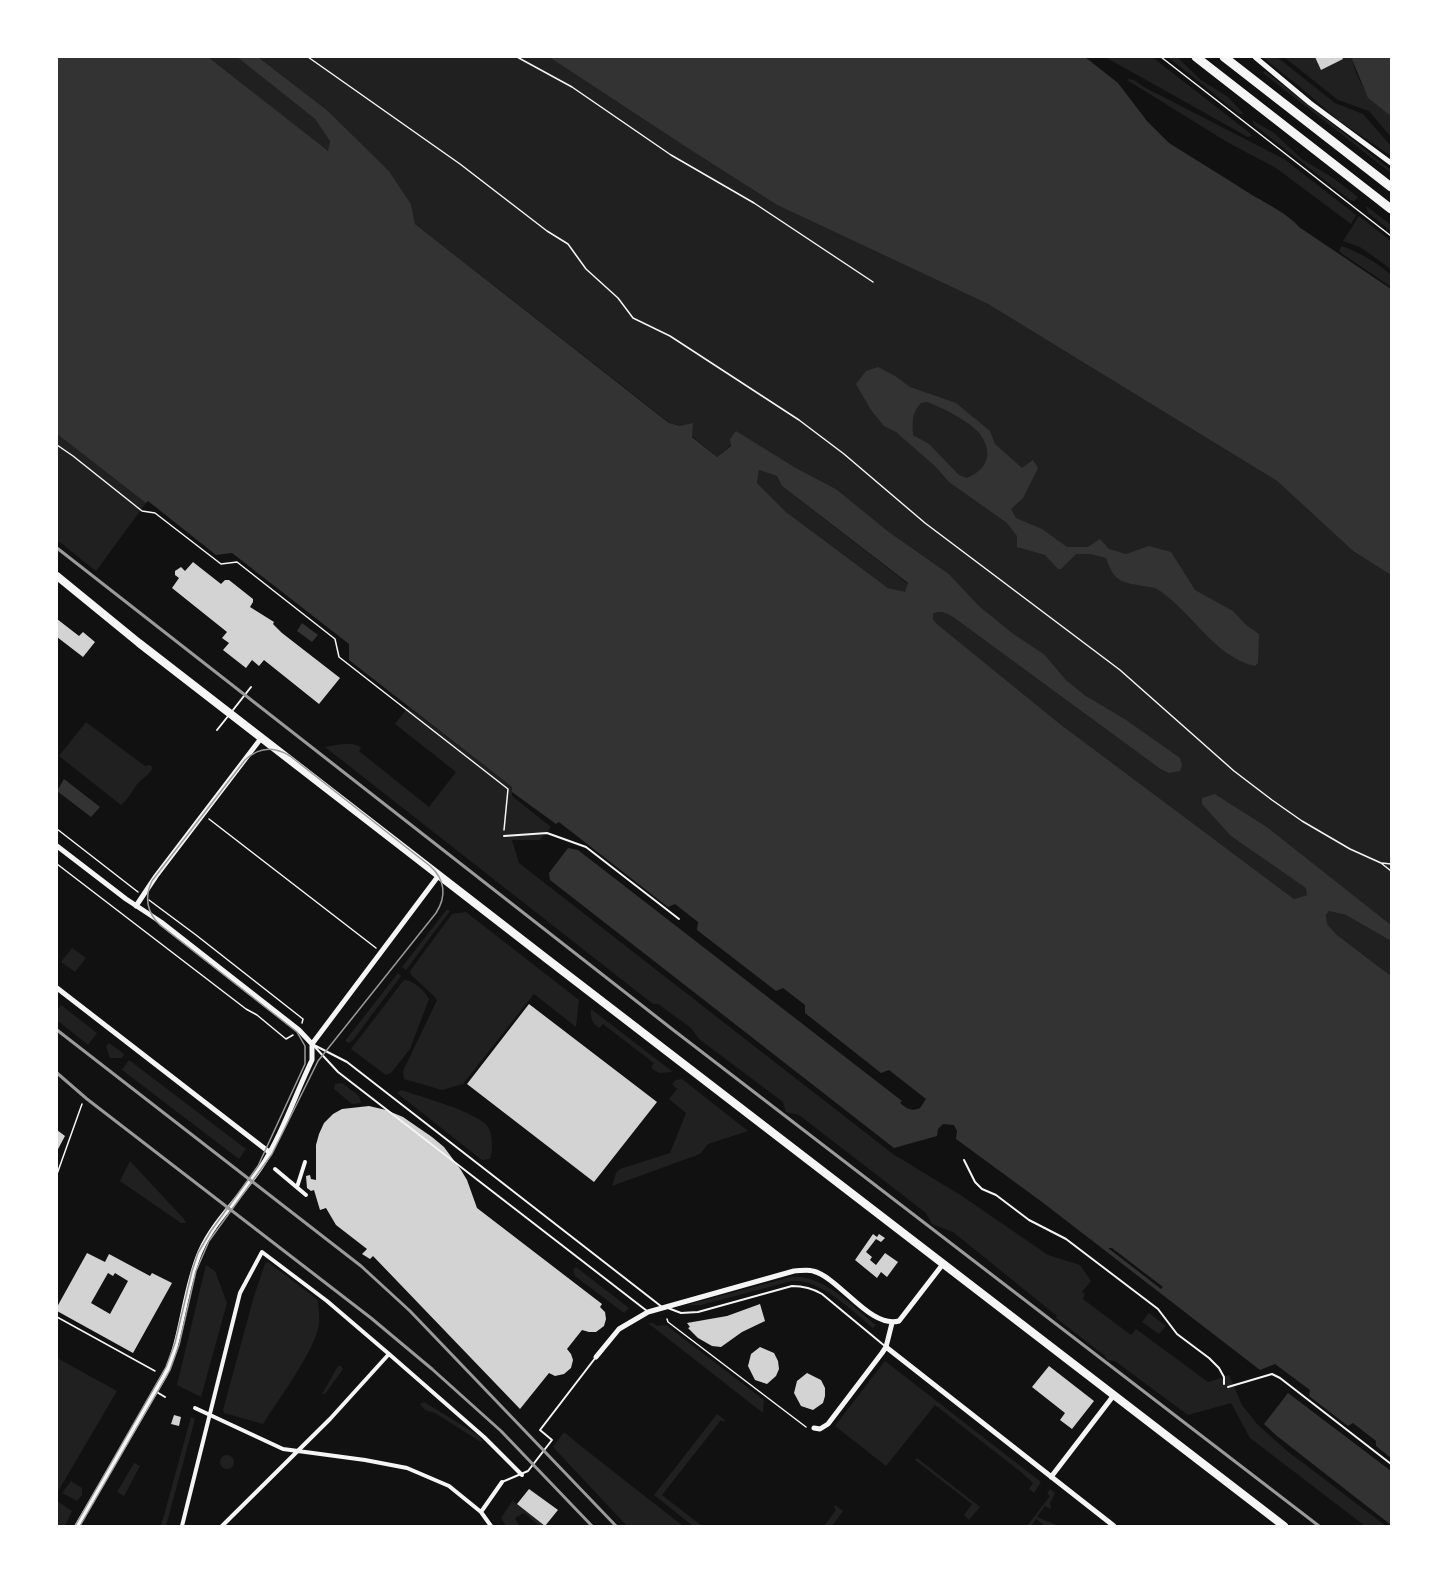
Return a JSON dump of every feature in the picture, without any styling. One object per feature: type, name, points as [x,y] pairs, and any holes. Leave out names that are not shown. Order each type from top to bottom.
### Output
[{"type":"highway","points":[[1196,57],[1391,209]]},
{"type":"highway","points":[[1224,57],[1391,187]]},
{"type":"main road","points":[[57,576],[146,648],[439,875],[1284,1526]]},
{"type":"street","points":[[1255,57],[1310,103],[1391,163]]},
{"type":"street","points":[[136,906],[262,737]]},
{"type":"street","points":[[57,846],[160,922],[299,1030],[312,1044]]},
{"type":"street","points":[[77,1526],[156,1391],[175,1352],[192,1277],[201,1251],[217,1225],[262,1166],[312,1059],[312,1044],[439,875]]},
{"type":"street","points":[[57,988],[269,1152]]},
{"type":"street","points":[[297,1187],[305,1162]]},
{"type":"street","points":[[275,1169],[306,1195]]},
{"type":"street","points":[[182,1526],[240,1293],[262,1252],[327,1301],[389,1354],[484,1437],[522,1475]]},
{"type":"street","points":[[596,1357],[618,1329],[648,1312],[794,1271],[812,1270],[876,1316],[892,1323],[904,1316],[944,1264]]},
{"type":"street","points":[[814,1428],[820,1429],[828,1424],[886,1347],[892,1323]]},
{"type":"street","points":[[886,1347],[1114,1526]]},
{"type":"street","points":[[222,1526],[365,1383],[389,1354]]},
{"type":"street","points":[[1051,1477],[1114,1395]]},
{"type":"street","points":[[195,1408],[267,1442],[298,1452],[365,1460],[407,1468],[449,1486],[481,1512],[491,1526]]},
{"type":"street","points":[[481,1512],[502,1482]]},
{"type":"lane","points":[[217,730],[251,687]]},
{"type":"lane","points":[[504,836],[547,833],[579,844],[679,919]]},
{"type":"lane","points":[[312,1044],[347,1062],[663,1307],[681,1313],[698,1312],[792,1286],[801,1286],[822,1294],[886,1347]]},
{"type":"lane","points":[[312,1044],[338,1072],[648,1312]]},
{"type":"lane","points":[[964,1160],[975,1182],[982,1189],[996,1195],[1029,1220],[1066,1239],[1158,1309],[1177,1334],[1219,1368],[1224,1377],[1224,1384]]},
{"type":"lane","points":[[502,1482],[528,1471],[552,1440],[540,1430],[596,1357]]},
{"type":"lane","points":[[1228,1387],[1272,1374],[1391,1464]]},
{"type":"lane","points":[[156,1391],[165,1397]]},
{"type":"path","points":[[309,57],[568,244],[586,269],[618,298],[633,318],[670,336],[799,420],[844,453],[925,523],[1120,670],[1233,771],[1302,821],[1381,863],[1391,871]]},
{"type":"path","points":[[517,57],[572,87],[671,155],[754,203],[873,282]]},
{"type":"path","points":[[1161,57],[1391,236]]},
{"type":"path","points":[[57,445],[142,511],[155,513],[221,564],[237,562],[335,639],[339,657],[508,789],[504,836]]},
{"type":"path","points":[[204,814],[381,952]]},
{"type":"path","points":[[57,829],[303,1019],[300,1028]]},
{"type":"path","points":[[1381,863],[1391,864]]},
{"type":"path","points":[[57,864],[286,1039],[296,1033]]},
{"type":"path","points":[[57,1174],[82,1104]]},
{"type":"path","points":[[57,1317],[155,1371]]},
{"type":"path","points":[[667,1319],[794,1419],[804,1426],[814,1428]]},
{"type":"shaded area","points":[[57,57],[208,57],[328,151],[330,141],[315,119],[237,57],[258,57],[328,111],[389,171],[411,204],[415,224],[669,423],[680,426],[693,423],[692,437],[717,457],[731,446],[730,439],[736,431],[794,467],[836,489],[889,532],[949,574],[979,606],[1012,633],[1045,655],[1066,680],[1086,696],[1126,720],[1180,758],[1182,765],[1180,771],[1169,773],[1159,768],[953,617],[943,612],[933,614],[933,619],[937,624],[1060,724],[1294,899],[1307,895],[1306,888],[1231,836],[1202,804],[1202,798],[1215,794],[1267,827],[1391,925],[1391,941],[1346,915],[1329,911],[1326,915],[1327,924],[1337,935],[1391,976],[1391,1458],[1376,1446],[1376,1441],[1353,1423],[1348,1426],[1309,1396],[1310,1390],[1275,1364],[1260,1370],[1042,1202],[956,1139],[957,1131],[954,1125],[943,1124],[938,1129],[937,1136],[894,1148],[550,880],[549,873],[568,848],[578,850],[902,1101],[900,1103],[904,1106],[917,1109],[926,1099],[889,1070],[881,1073],[805,1013],[805,1005],[783,988],[776,991],[697,930],[698,922],[675,904],[668,907],[559,822],[556,824],[512,792],[512,787],[349,660],[349,644],[232,553],[216,555],[57,434]],"holes":[[[759,470],[777,476],[782,486],[908,583],[905,592],[888,588],[786,512],[757,483]]]},
{"type":"shaded area","points":[[208,57],[237,57],[315,119],[330,141],[328,152]]},
{"type":"shaded area","points":[[258,57],[549,57],[777,205],[988,304],[1277,481],[1353,551],[1391,575],[1391,925],[1267,827],[1215,794],[1307,888],[1307,895],[1294,899],[1060,724],[937,624],[933,619],[933,614],[943,612],[953,617],[1159,768],[1089,698],[1066,680],[1045,655],[1012,634],[979,606],[949,574],[889,532],[836,489],[794,467],[731,445],[717,457],[680,426],[670,423],[415,224],[411,204],[389,171],[328,111]]},
{"type":"shaded area","points":[[549,57],[1085,57],[1118,83],[1147,121],[1169,143],[1279,210],[1299,227],[1391,289],[1391,575],[1353,551],[1277,481],[988,304],[777,205]]},
{"type":"shaded area","points":[[1105,57],[1152,57],[1252,136],[1248,137]]},
{"type":"shaded area","points":[[1177,57],[1201,80],[1228,97],[1244,114],[1239,114],[1169,58]]},
{"type":"shaded area","points":[[1262,57],[1277,57],[1335,103],[1363,114],[1391,146],[1391,156],[1338,120]]},
{"type":"shaded area","points":[[1284,57],[1351,57],[1369,99],[1375,101],[1391,116],[1391,137],[1369,111],[1338,100]]},
{"type":"shaded area","points":[[1351,57],[1391,57],[1391,116],[1368,98]]},
{"type":"shaded area","points":[[1265,71],[1391,170],[1391,173],[1263,73]]},
{"type":"shaded area","points":[[1128,79],[1134,80],[1284,159],[1356,215],[1351,224],[1276,168],[1227,142]]},
{"type":"shaded area","points":[[1252,120],[1274,133],[1302,159],[1358,197],[1354,201],[1350,200],[1254,125]]},
{"type":"shaded area","points":[[1366,206],[1391,225],[1391,231],[1368,213]]},
{"type":"shaded area","points":[[1359,216],[1391,241],[1391,269],[1360,247],[1343,241]]},
{"type":"shaded area","points":[[1342,246],[1368,258],[1386,270],[1391,275],[1391,287],[1341,253],[1339,250]]},
{"type":"shaded area","points":[[878,367],[910,387],[956,403],[990,431],[995,444],[1022,468],[1033,460],[1038,468],[1023,498],[1011,509],[1016,518],[1042,529],[1067,547],[1088,547],[1100,539],[1109,549],[1126,554],[1149,546],[1171,552],[1195,590],[1233,611],[1246,625],[1259,634],[1258,663],[1255,666],[1227,653],[1157,589],[1119,579],[1112,572],[1106,558],[1091,554],[1076,554],[1061,569],[1058,569],[1045,555],[1017,547],[1017,536],[1007,523],[949,482],[936,467],[896,432],[884,426],[871,410],[856,384],[866,371]],"holes":[[[927,402],[954,415],[979,433],[984,440],[987,453],[980,470],[967,478],[959,475],[929,444],[913,435],[913,418],[916,410],[921,403]]]},
{"type":"shaded area","points":[[57,434],[146,503],[96,571],[57,540]]},
{"type":"shaded area","points":[[759,470],[777,476],[782,486],[908,584],[905,593],[888,588],[786,512],[757,483]]},
{"type":"shaded area","points":[[302,623],[318,635],[312,642],[297,631]]},
{"type":"shaded area","points":[[408,707],[512,787],[512,796],[551,827],[540,840],[512,840],[519,863],[893,1154],[962,1196],[1048,1255],[1080,1265],[1091,1281],[1082,1292],[1085,1294],[1083,1299],[1131,1335],[1136,1329],[1208,1382],[1229,1375],[1242,1405],[1258,1425],[1286,1450],[1386,1526],[1365,1526],[1250,1438],[1231,1403],[1188,1415],[1115,1361],[1107,1360],[1105,1356],[1056,1318],[1057,1316],[953,1232],[932,1224],[926,1213],[799,1115],[786,1112],[783,1102],[699,1039],[691,1028],[658,1004],[653,1004],[325,747],[348,744],[361,747],[359,751],[429,807],[456,772],[395,724]]},
{"type":"shaded area","points":[[86,722],[145,766],[150,765],[153,768],[121,805],[59,756]]},
{"type":"shaded area","points":[[64,779],[100,807],[91,817],[57,791]]},
{"type":"shaded area","points":[[447,909],[450,911],[406,970],[402,967]]},
{"type":"shaded area","points":[[1329,911],[1346,915],[1391,941],[1391,976],[1337,935],[1327,924],[1326,915]]},
{"type":"shaded area","points":[[466,912],[579,1000],[576,1027],[534,994],[463,1084],[442,1090],[404,1079],[403,1071],[437,1000],[411,975],[410,971],[452,914]]},
{"type":"shaded area","points":[[72,948],[86,958],[75,972],[61,962]]},
{"type":"shaded area","points":[[398,973],[401,976],[353,1040],[349,1043],[345,1041]]},
{"type":"shaded area","points":[[404,980],[418,987],[429,999],[410,1049],[391,1073],[386,1075],[351,1049]]},
{"type":"shaded area","points":[[61,1005],[97,1033],[88,1045],[57,1020],[57,1011]]},
{"type":"shaded area","points":[[591,1009],[673,1072],[659,1073],[651,1068],[654,1063],[603,1024],[599,1028],[592,1020]]},
{"type":"shaded area","points":[[109,1043],[124,1054],[122,1058],[110,1058],[106,1046]]},
{"type":"shaded area","points":[[129,1060],[246,1149],[239,1159],[122,1070]]},
{"type":"shaded area","points":[[682,1079],[748,1131],[708,1144],[700,1154],[612,1186],[616,1173],[620,1169],[670,1153],[686,1113],[669,1099],[677,1089],[672,1084]]},
{"type":"shaded area","points":[[342,1083],[359,1096],[361,1103],[352,1104],[334,1089],[335,1084]]},
{"type":"shaded area","points":[[401,1090],[448,1105],[483,1122],[491,1134],[490,1159],[482,1160],[397,1093]]},
{"type":"shaded area","points":[[130,1161],[186,1223],[181,1223],[120,1181]]},
{"type":"shaded area","points":[[268,1262],[318,1300],[319,1321],[311,1347],[304,1360],[263,1424],[224,1413],[223,1410],[254,1296],[265,1264]]},
{"type":"shaded area","points":[[206,1265],[215,1271],[227,1303],[201,1397],[177,1385]]},
{"type":"shaded area","points":[[576,1267],[629,1308],[624,1313],[575,1276],[573,1270]]},
{"type":"shaded area","points":[[791,1277],[803,1277],[826,1286],[876,1325],[873,1328],[825,1290],[803,1282],[792,1281],[701,1305],[687,1305]]},
{"type":"shaded area","points":[[1149,1313],[1166,1326],[1159,1334],[1142,1322]]},
{"type":"shaded area","points":[[648,1323],[657,1326],[666,1325],[764,1400],[763,1413]]},
{"type":"shaded area","points":[[57,1358],[117,1391],[57,1493]]},
{"type":"shaded area","points":[[885,1361],[1041,1482],[1034,1493],[1029,1489],[1033,1483],[1021,1472],[935,1405],[886,1466],[835,1426]]},
{"type":"shaded area","points":[[338,1366],[343,1369],[325,1394],[322,1394]]},
{"type":"shaded area","points":[[1288,1393],[1391,1471],[1391,1525],[1264,1424]]},
{"type":"shaded area","points":[[424,1402],[478,1435],[483,1441],[479,1441],[435,1413],[425,1410],[420,1404]]},
{"type":"shaded area","points":[[717,1414],[725,1420],[724,1422],[721,1420],[662,1495],[702,1526],[693,1526],[654,1495]]},
{"type":"shaded area","points":[[191,1417],[195,1419],[166,1526],[161,1526]]},
{"type":"shaded area","points":[[564,1432],[683,1526],[627,1526],[553,1447]]},
{"type":"shaded area","points":[[227,1455],[232,1457],[234,1462],[232,1467],[227,1469],[222,1467],[220,1462],[222,1457]]},
{"type":"shaded area","points":[[917,1458],[980,1507],[969,1520],[964,1515],[972,1504],[915,1460]]},
{"type":"shaded area","points":[[134,1463],[140,1466],[124,1496],[117,1492]]},
{"type":"shaded area","points":[[71,1481],[82,1488],[82,1495],[77,1501],[62,1493]]},
{"type":"shaded area","points":[[1050,1489],[1055,1493],[1050,1503],[1051,1509],[1045,1506],[1037,1517],[1059,1526],[1045,1526],[1036,1519],[1031,1526],[1027,1526],[1050,1496],[1047,1494]]},
{"type":"shaded area","points":[[517,1494],[513,1501],[545,1526],[540,1526],[524,1513],[515,1518],[519,1526],[506,1526],[501,1518]]},
{"type":"shaded area","points":[[57,1501],[72,1511],[65,1526],[57,1526]]},
{"type":"shaded area","points":[[835,1505],[843,1511],[832,1526],[824,1526],[836,1510]]},
{"type":"pier","points":[[1108,1248],[1112,1248],[1163,1287],[1161,1289]]},
{"type":"building","points":[[1315,57],[1342,57],[1343,59],[1321,70]]},
{"type":"building","points":[[193,562],[221,584],[229,580],[253,599],[250,607],[274,622],[273,624],[282,633],[340,678],[319,704],[264,660],[259,666],[252,660],[246,668],[223,650],[229,643],[222,638],[227,632],[172,588],[179,578],[175,575],[175,571],[181,567],[185,571]]},
{"type":"building","points":[[57,619],[79,636],[83,632],[95,642],[83,657],[57,637]]},
{"type":"building","points":[[529,1004],[657,1102],[594,1182],[467,1084]]},
{"type":"building","points":[[369,1106],[403,1117],[444,1147],[467,1180],[477,1208],[602,1304],[600,1307],[605,1312],[606,1319],[604,1326],[596,1332],[582,1330],[567,1349],[573,1360],[571,1368],[564,1374],[555,1376],[549,1373],[520,1409],[373,1256],[370,1259],[362,1254],[367,1249],[336,1225],[326,1208],[320,1210],[314,1190],[307,1188],[306,1176],[310,1175],[311,1179],[316,1180],[316,1145],[324,1123],[342,1109]]},
{"type":"building","points":[[57,1130],[65,1136],[57,1151]]},
{"type":"building","points":[[873,1234],[877,1237],[879,1234],[885,1238],[881,1242],[876,1239],[866,1252],[872,1257],[870,1260],[876,1265],[885,1253],[898,1262],[887,1277],[881,1272],[877,1278],[855,1260]]},
{"type":"building","points":[[87,1253],[105,1262],[109,1254],[150,1276],[152,1273],[172,1283],[133,1353],[57,1311],[57,1307]],"holes":[[[108,1273],[113,1276],[115,1273],[128,1281],[110,1314],[91,1303]]]},
{"type":"building","points":[[760,1304],[765,1321],[742,1332],[721,1347],[712,1346],[698,1338],[688,1328],[690,1327],[687,1323],[727,1316]]},
{"type":"building","points":[[760,1347],[774,1353],[778,1361],[779,1369],[776,1376],[767,1384],[755,1380],[748,1366],[751,1354]]},
{"type":"building","points":[[1049,1366],[1094,1401],[1072,1429],[1060,1420],[1065,1413],[1032,1387]]},
{"type":"building","points":[[807,1373],[821,1380],[825,1388],[823,1403],[813,1410],[801,1406],[794,1393],[797,1381]]},
{"type":"building","points":[[174,1415],[181,1417],[179,1426],[171,1424]]},
{"type":"building","points":[[529,1489],[558,1510],[545,1526],[517,1504]]},
{"type":"tram line","points":[[75,1526],[166,1367],[175,1343],[198,1253],[258,1166],[305,1064],[305,1046],[297,1032],[160,925],[152,915],[148,904],[148,893],[152,881],[245,760],[256,752],[272,749],[290,756],[430,866],[439,876],[443,888],[442,900],[436,913],[318,1061],[272,1154],[209,1241],[196,1271],[179,1345],[170,1370],[80,1526]]},
{"type":"railway","points":[[57,548],[672,1029],[1319,1526]]},
{"type":"railway","points":[[57,1030],[361,1266],[410,1311],[616,1526]]},
{"type":"railway","points":[[57,1073],[87,1099],[371,1318],[432,1369],[501,1431],[592,1526]]}]
